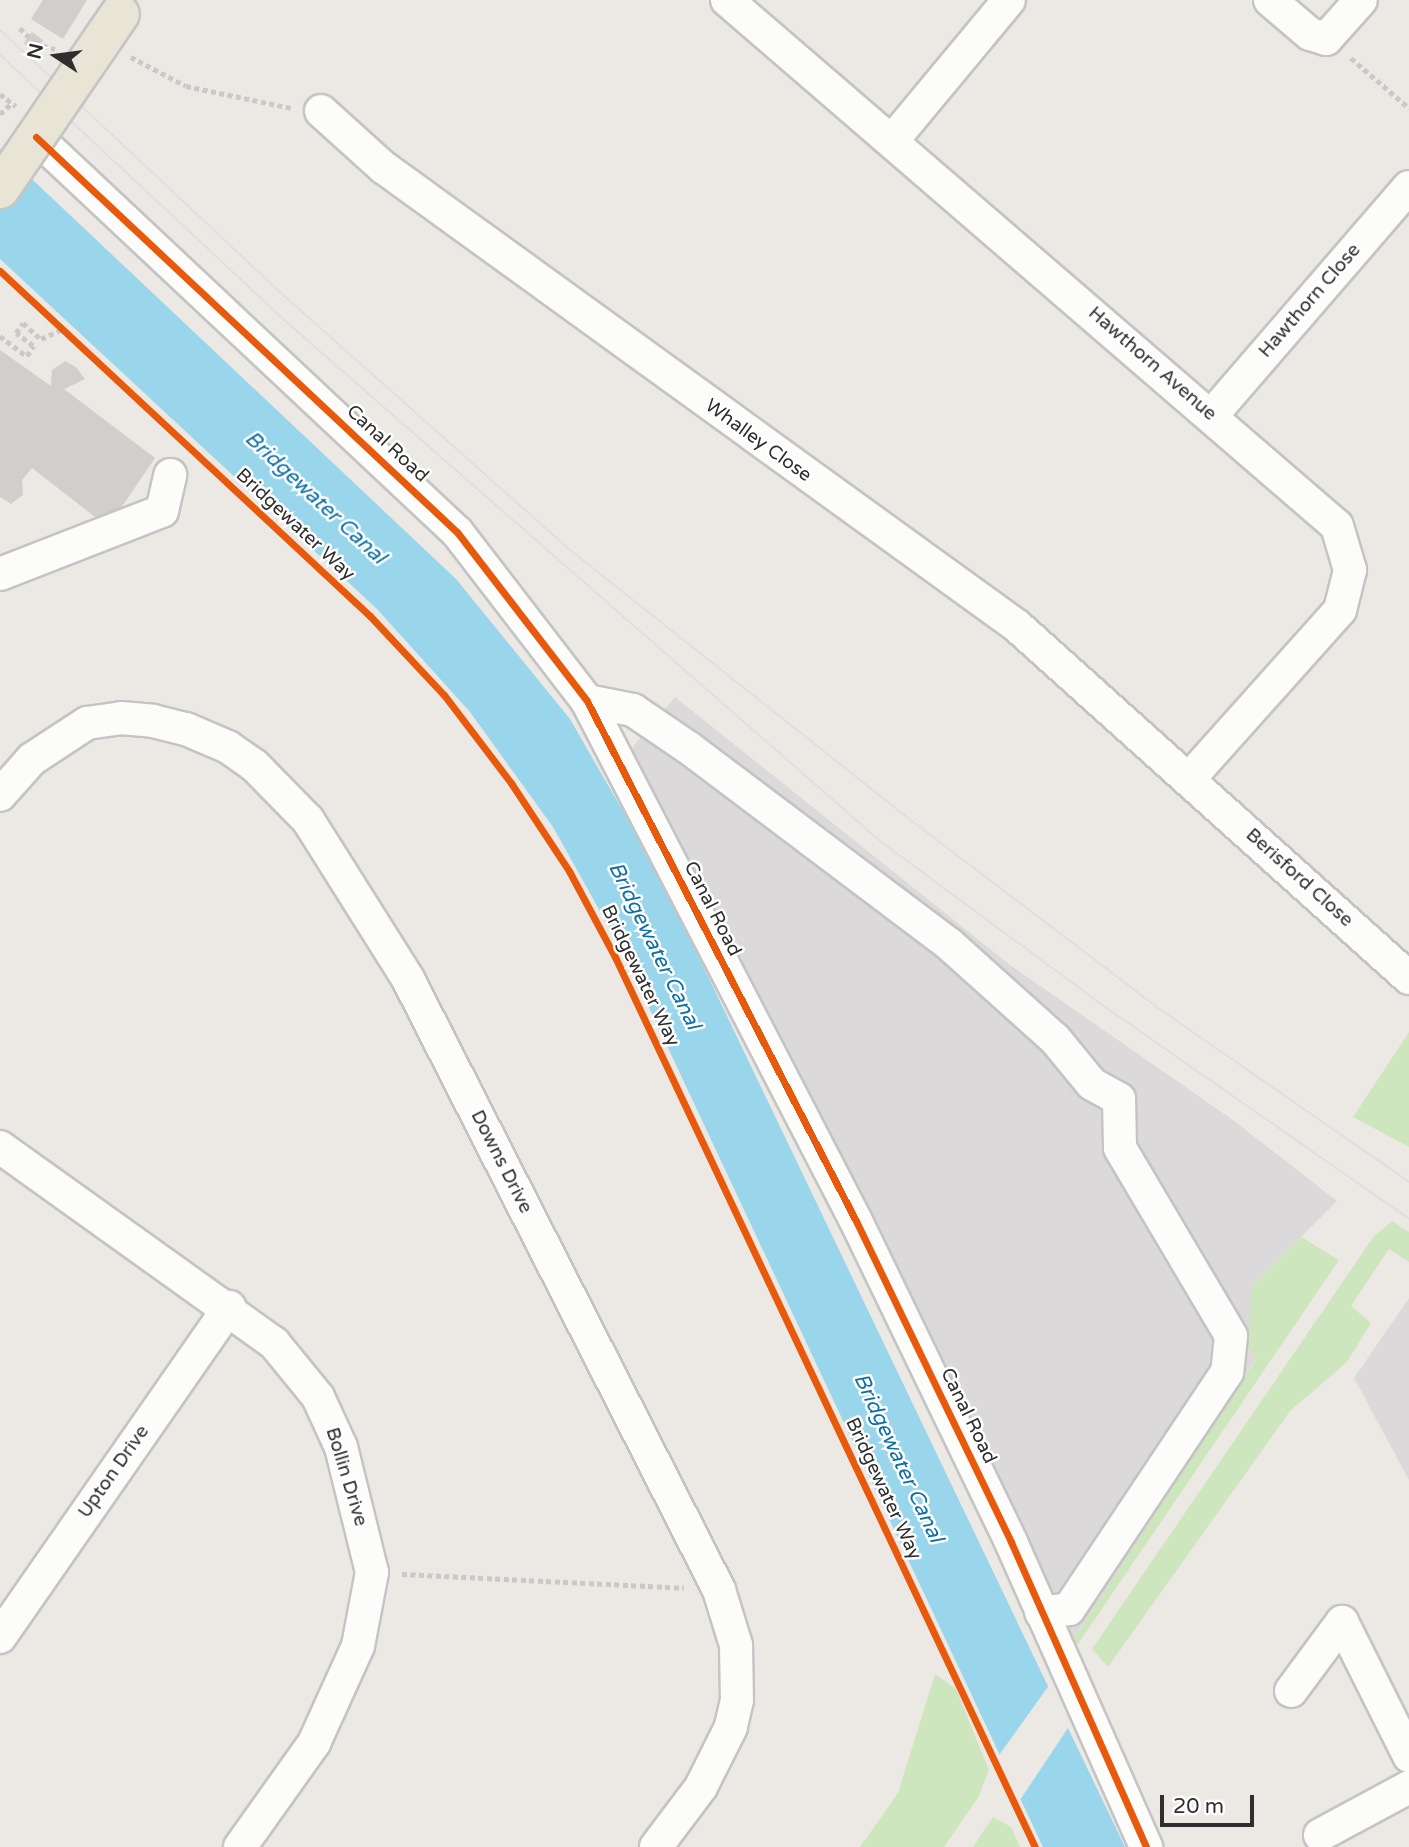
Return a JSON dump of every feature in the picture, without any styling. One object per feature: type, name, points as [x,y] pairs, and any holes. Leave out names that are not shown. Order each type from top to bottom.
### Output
[{"type":"main road","points":[[0,189],[120,14]]},
{"type":"street","name":"Hawthorn Avenue","points":[[727,0],[1329,516],[1343,536],[1350,570],[1340,610],[1189,779]]},
{"type":"street","points":[[892,141],[1009,0]]},
{"type":"street","points":[[1270,0],[1310,34],[1326,39],[1361,0]]},
{"type":"street","name":"Whalley Close","points":[[321,111],[394,175],[1017,626],[1189,779]]},
{"type":"street","name":"Canal Road","points":[[36,137],[457,532],[587,701],[856,1221],[1041,1613],[1146,1847]]},
{"type":"street","name":"Hawthorn Close","points":[[1212,415],[1409,187]]},
{"type":"street","points":[[0,574],[162,511],[170,475]]},
{"type":"street","points":[[587,701],[633,710],[689,748],[949,944],[1055,1039],[1092,1084],[1119,1099],[1120,1149],[1231,1336],[1227,1372],[1069,1609],[1041,1613]]},
{"type":"street","name":"Downs Drive","points":[[0,795],[49,745],[87,723],[121,718],[186,729],[228,747],[254,765],[308,820],[408,979],[719,1590],[736,1645],[737,1700],[731,1727],[701,1787],[656,1847]]},
{"type":"street","name":"Berisford Close","points":[[1189,779],[1409,978]]},
{"type":"street","name":"Bollin Drive","points":[[0,1147],[229,1307],[274,1343],[318,1397],[341,1447],[372,1572],[358,1646],[344,1685],[314,1743],[240,1847]]},
{"type":"street","name":"Upton Drive","points":[[0,1637],[229,1307]]},
{"type":"street","points":[[1291,1692],[1342,1622],[1409,1756]]},
{"type":"street","points":[[1320,1835],[1409,1787]]},
{"type":"path","points":[[20,28],[35,43]]},
{"type":"path","points":[[1326,39],[1409,108]]},
{"type":"path","points":[[143,63],[186,86],[257,104],[321,111]]},
{"type":"path","points":[[0,114],[12,103]]},
{"type":"path","points":[[53,321],[72,338]]},
{"type":"path","points":[[0,336],[27,356],[33,346],[16,333],[23,323],[41,338],[62,329]]},
{"type":"path","points":[[372,1572],[719,1590]]},
{"type":"shaded area","points":[[675,697],[1010,965],[1233,1120],[1337,1201],[1251,1287],[1257,1357],[1070,1644],[851,1185],[698,876],[631,757],[634,745]]},
{"type":"shaded area","points":[[1409,1298],[1409,1480],[1354,1378]]},
{"type":"green space","points":[[1409,1032],[1409,1147],[1353,1117]]},
{"type":"green space","points":[[1392,1221],[1409,1232],[1409,1262],[1389,1249],[1351,1306],[1371,1323],[1347,1362],[1290,1411],[1108,1667],[1092,1649],[1374,1236]]},
{"type":"green space","points":[[1301,1237],[1339,1260],[1076,1647],[1070,1644],[1257,1358],[1249,1350],[1251,1287]]},
{"type":"green space","points":[[935,1674],[956,1689],[989,1770],[979,1796],[944,1847],[860,1847],[898,1793]]},
{"type":"green space","points":[[993,1817],[1011,1827],[1020,1847],[973,1847]]},
{"type":"water","name":"Bridgewater Canal","points":[[0,149],[456,579],[570,719],[659,874],[1125,1847],[1043,1847],[624,954],[553,827],[470,712],[377,609],[0,259]]},
{"type":"pier","points":[[1050,1684],[1070,1725],[1018,1803],[997,1758]]},
{"type":"building","points":[[43,0],[87,0],[63,39],[31,19]]},
{"type":"building","points":[[32,32],[43,40],[35,52],[24,43]]},
{"type":"building","points":[[0,350],[51,386],[52,370],[65,361],[76,367],[85,379],[64,389],[155,458],[108,527],[32,468],[22,480],[23,495],[11,504],[0,497]]},
{"type":"tram line","points":[[0,30],[293,304],[575,554],[904,815],[1158,1008],[1409,1182]]},
{"type":"tram line","points":[[0,55],[290,325],[880,841],[1101,1004],[1409,1219]]},
{"type":"cycle path","points":[[36,137],[457,532],[587,701],[856,1221],[1011,1542],[1146,1847]]},
{"type":"cycle path","name":"Bridgewater Way","points":[[0,271],[370,616],[444,695],[511,783],[569,871],[615,957],[1035,1847]]}]
